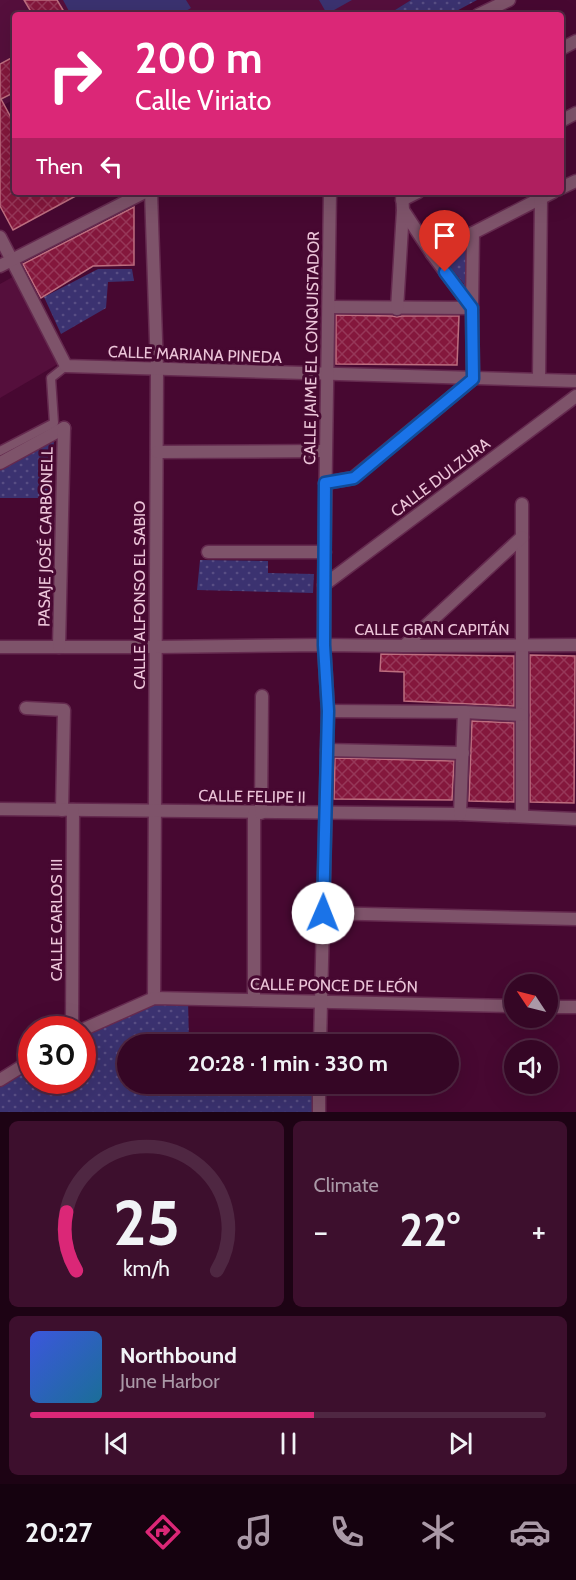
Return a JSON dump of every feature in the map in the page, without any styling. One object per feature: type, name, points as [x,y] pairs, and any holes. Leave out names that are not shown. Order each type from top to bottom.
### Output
[{"type":"street","points":[[484,12],[509,0]]},
{"type":"street","points":[[6,263],[139,195]]},
{"type":"street","name":"CALLE ALFONSO EL SABIO","points":[[151,195],[157,369],[154,998]]},
{"type":"street","name":"CALLE JAIME EL CONQUISTADOR","points":[[320,1034],[328,711],[324,645],[324,585],[330,195]]},
{"type":"street","points":[[432,254],[547,195]]},
{"type":"street","points":[[539,379],[541,198]]},
{"type":"street","points":[[397,309],[402,201]]},
{"type":"street","points":[[402,201],[432,254],[472,308]]},
{"type":"street","points":[[325,483],[354,478],[473,379],[473,233]]},
{"type":"street","points":[[0,237],[6,263],[66,366],[51,378],[54,423],[0,451]]},
{"type":"street","points":[[329,307],[472,308]]},
{"type":"street","name":"CALLE MARIANA PINEDA","points":[[66,366],[576,381]]},
{"type":"street","name":"CALLE DULZURA","points":[[324,585],[576,396]]},
{"type":"street","name":"PASAJE JOSÉ CARBONELL","points":[[0,463],[64,428],[59,647]]},
{"type":"street","points":[[157,452],[325,451]]},
{"type":"street","points":[[522,504],[522,816]]},
{"type":"street","points":[[404,646],[522,537]]},
{"type":"street","points":[[208,552],[325,552]]},
{"type":"street","name":"CALLE GRAN CAPITÁN","points":[[0,647],[576,645]]},
{"type":"street","points":[[254,1000],[257,813],[262,696]]},
{"type":"street","name":"CALLE CARLOS III","points":[[26,708],[64,710],[72,1016]]},
{"type":"street","points":[[328,711],[464,712],[522,715]]},
{"type":"street","points":[[460,814],[464,712]]},
{"type":"street","points":[[327,750],[463,753]]},
{"type":"street","name":"CALLE FELIPE II","points":[[0,809],[460,814],[576,819]]},
{"type":"street","points":[[323,913],[576,919]]},
{"type":"street","points":[[96,1024],[154,998]]},
{"type":"street","name":"CALLE PONCE DE LEÓN","points":[[154,998],[504,1006]]},
{"type":"street","points":[[558,1007],[576,1007]]},
{"type":"street","points":[[0,1080],[18,1069]]},
{"type":"street","points":[[319,1094],[319,1112]]},
{"type":"shaded area","points":[[0,0],[411,0],[392,12],[12,12],[12,101],[0,107]]},
{"type":"shaded area","points":[[63,0],[186,0],[191,8],[184,12],[69,12]]},
{"type":"shaded area","points":[[319,0],[352,0],[331,12],[326,12]]},
{"type":"shaded area","points":[[411,0],[477,0],[455,12],[392,12]]},
{"type":"shaded area","points":[[468,247],[468,289],[445,260]]},
{"type":"shaded area","points":[[98,269],[132,269],[134,281],[108,282],[106,308],[61,334],[44,297]]},
{"type":"shaded area","points":[[18,274],[63,361],[0,398],[0,284]]},
{"type":"shaded area","points":[[54,436],[52,498],[0,498],[0,464]]},
{"type":"shaded area","points":[[200,560],[268,561],[268,573],[314,574],[313,593],[197,590]]},
{"type":"shaded area","points":[[154,998],[188,999],[189,1034],[117,1034],[117,1094],[319,1094],[319,1112],[0,1112],[0,1080],[18,1068],[18,1094],[96,1094],[96,1024]]},
{"type":"building","points":[[24,0],[57,0],[64,12],[31,12]]},
{"type":"building","points":[[12,58],[12,94],[1,99],[12,119],[12,195],[77,195],[13,230],[0,206],[0,64]]},
{"type":"building","points":[[134,207],[134,265],[93,266],[41,298],[23,264]]},
{"type":"building","points":[[336,315],[459,316],[457,365],[336,364]]},
{"type":"building","points":[[381,654],[514,656],[514,706],[404,701],[404,672],[380,671]]},
{"type":"building","points":[[530,655],[575,656],[574,803],[530,802]]},
{"type":"building","points":[[472,721],[514,723],[514,802],[469,801]]},
{"type":"building","points":[[335,758],[454,761],[452,800],[334,799]]},
{"type":"route","points":[[323,913],[328,711],[324,645],[325,483],[354,478],[473,379],[472,308],[445,272]]}]
